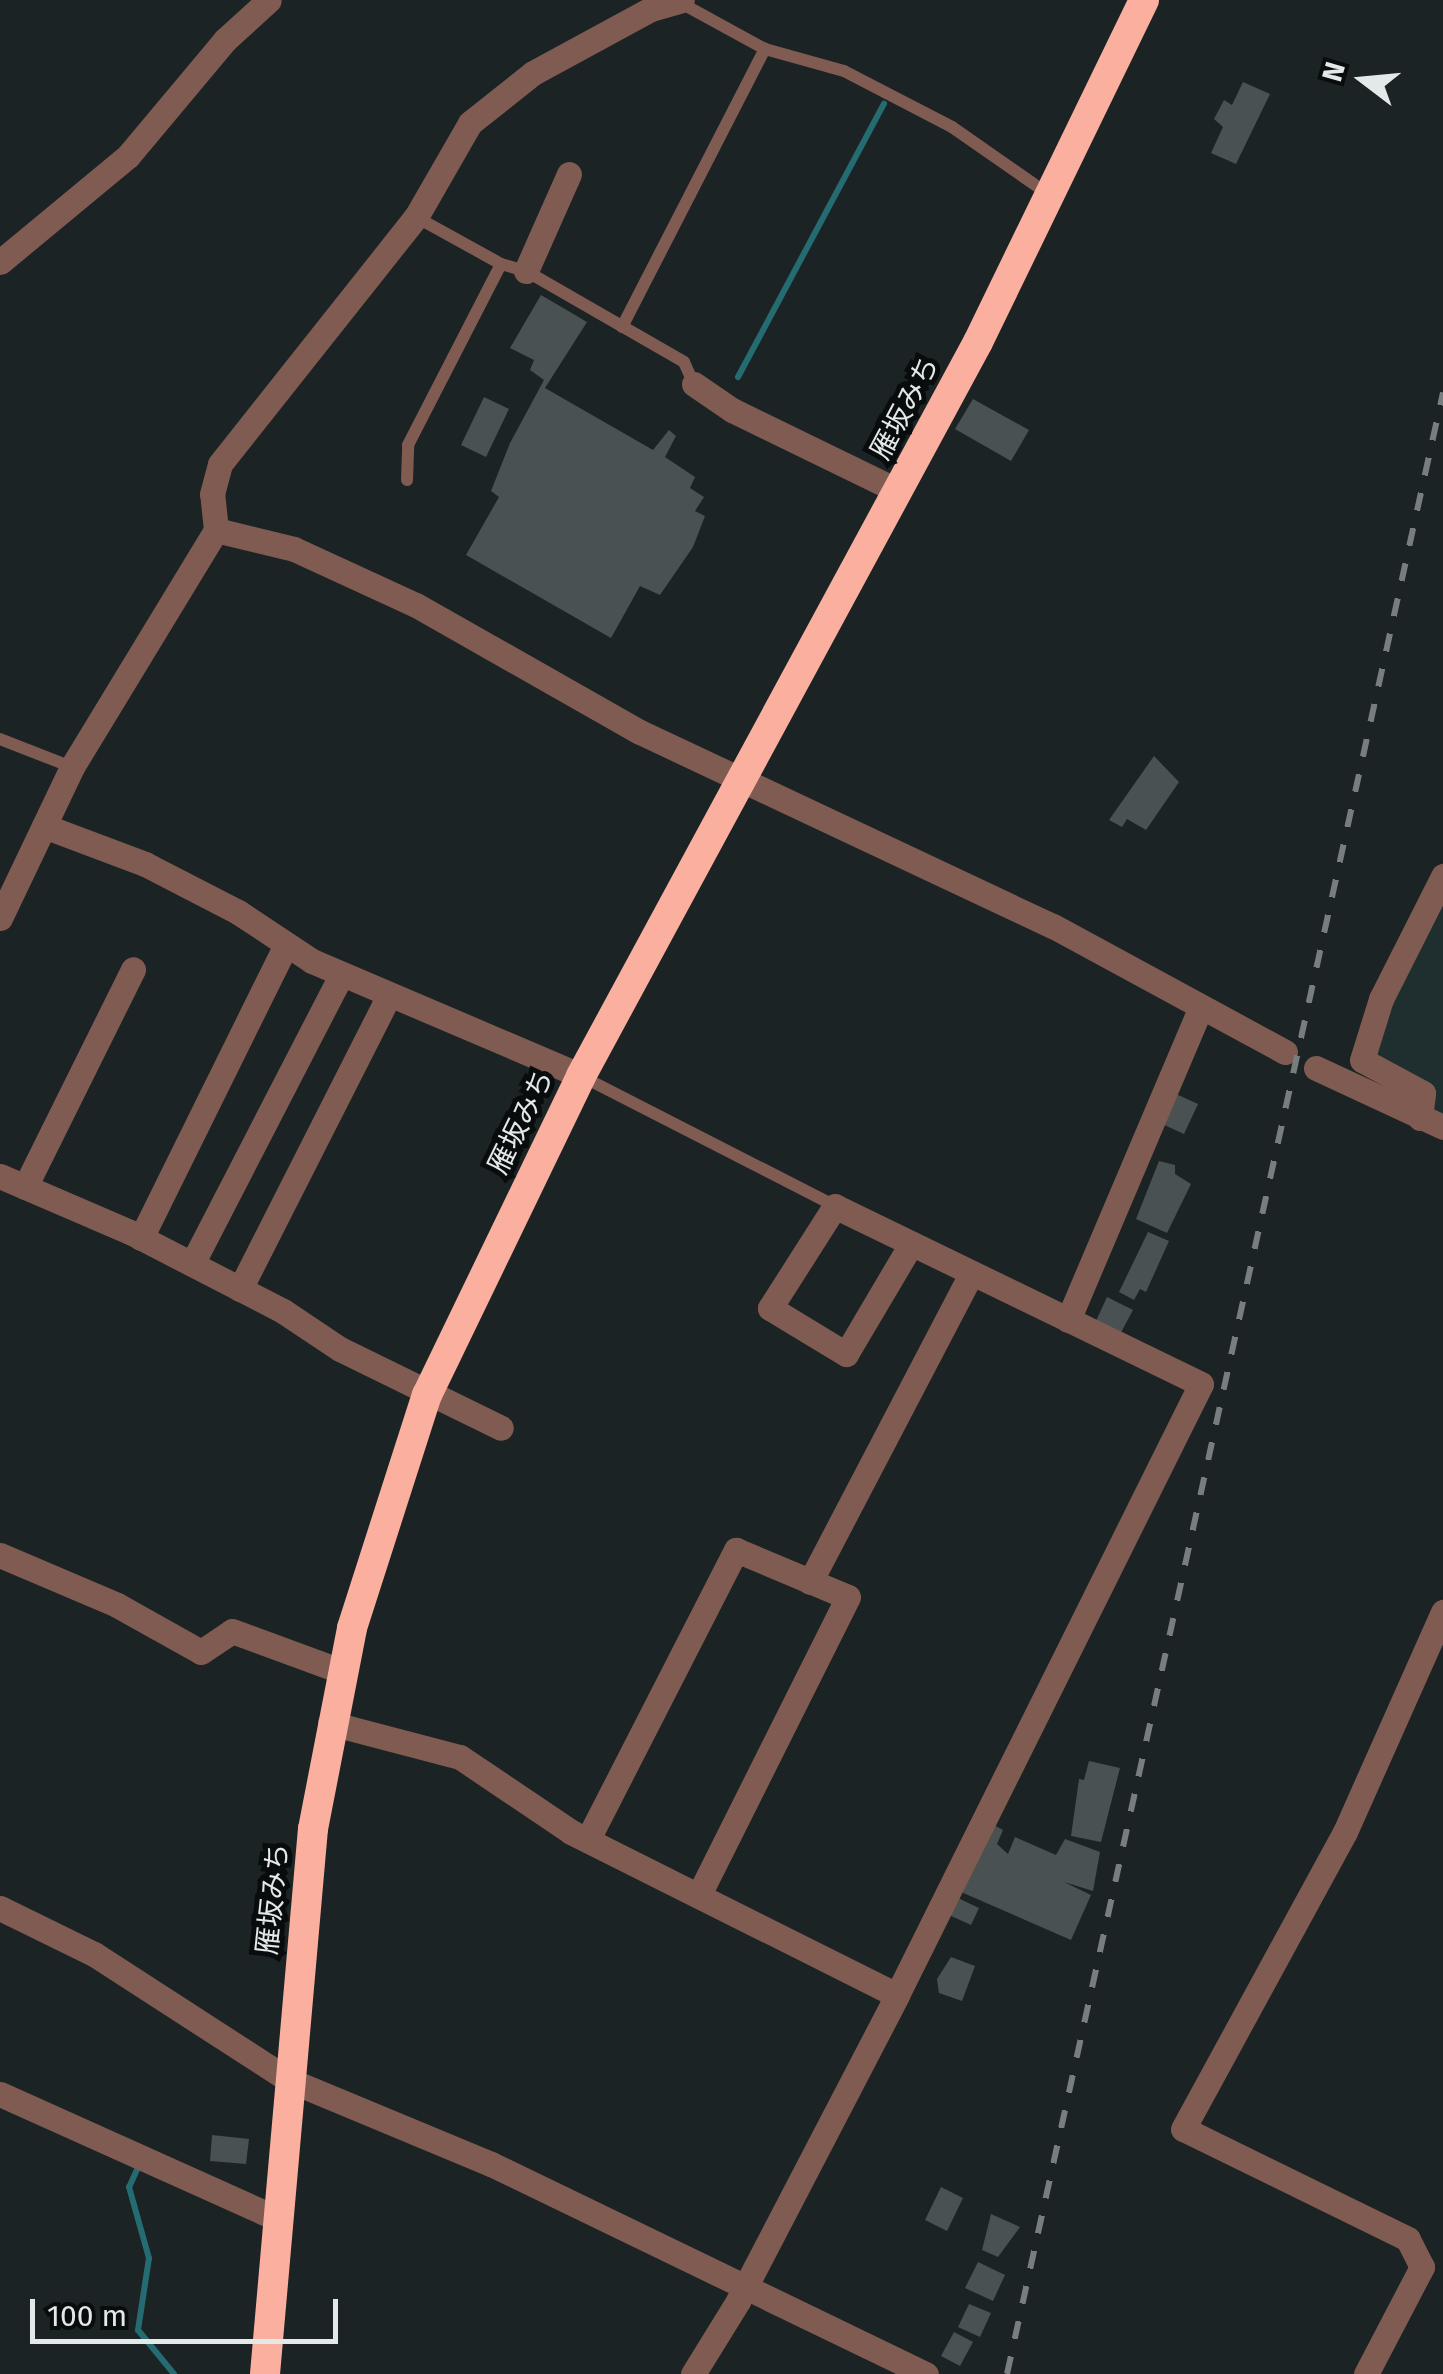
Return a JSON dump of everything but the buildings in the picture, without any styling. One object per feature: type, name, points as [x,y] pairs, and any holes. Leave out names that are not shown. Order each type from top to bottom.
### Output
[{"type":"highway","name":"雁坂みち","points":[[266,2374],[313,1829],[330,1723],[384,1515],[427,1395],[580,1076],[898,491],[1050,195],[1144,0]]},
{"type":"street","points":[[0,262],[128,156],[225,40],[268,0]]},
{"type":"street","points":[[0,918],[72,767],[216,530],[212,494],[220,464],[416,217],[459,139],[504,94],[651,9],[680,1]]},
{"type":"street","points":[[526,271],[569,174]]},
{"type":"street","points":[[694,384],[732,410],[898,491]]},
{"type":"street","points":[[216,530],[294,549],[416,604],[640,732],[1052,926],[1285,1052]]},
{"type":"street","points":[[44,826],[145,864],[286,945],[388,997],[580,1076]]},
{"type":"street","points":[[1431,1122],[1423,1094],[1362,1060],[1381,1000],[1443,876]]},
{"type":"street","points":[[141,1238],[286,945]]},
{"type":"street","points":[[25,1187],[133,969]]},
{"type":"street","points":[[192,1264],[341,975]]},
{"type":"street","points":[[240,1289],[388,997]]},
{"type":"street","points":[[1068,1320],[1200,1009]]},
{"type":"street","points":[[1316,1068],[1431,1122]]},
{"type":"street","points":[[0,1176],[141,1238],[427,1395],[501,1428]]},
{"type":"street","points":[[692,2374],[746,2286],[898,1995],[1202,1384],[835,1206],[770,1308],[846,1354],[912,1244]]},
{"type":"street","points":[[810,1582],[971,1274]]},
{"type":"street","points":[[588,1839],[736,1550],[848,1597],[700,1892]]},
{"type":"street","points":[[0,1555],[117,1604],[201,1652],[232,1630],[341,1671]]},
{"type":"street","points":[[1366,2374],[1422,2266],[1408,2240],[1183,2129],[1345,1832],[1443,1612]]},
{"type":"street","points":[[330,1723],[460,1757],[588,1839],[700,1892],[898,1995]]},
{"type":"street","points":[[0,1908],[94,1954],[289,2080],[404,2124],[926,2374]]},
{"type":"street","points":[[0,2094],[278,2219]]},
{"type":"lane","points":[[680,1],[765,49],[844,71],[952,127],[1050,195]]},
{"type":"lane","points":[[622,327],[765,49]]},
{"type":"lane","points":[[416,217],[501,264],[526,271],[684,362],[694,384]]},
{"type":"lane","points":[[406,480],[408,445],[501,264]]},
{"type":"lane","points":[[0,739],[72,767]]},
{"type":"lane","points":[[580,1076],[835,1206]]},
{"type":"shaded area","points":[[1443,876],[1443,1127],[1362,1060]]},
{"type":"waterway","points":[[738,377],[884,104]]},
{"type":"waterway","points":[[139,2165],[129,2187],[149,2258],[138,2330],[174,2374]]},
{"type":"railway","points":[[1007,2374],[1443,392]]}]
